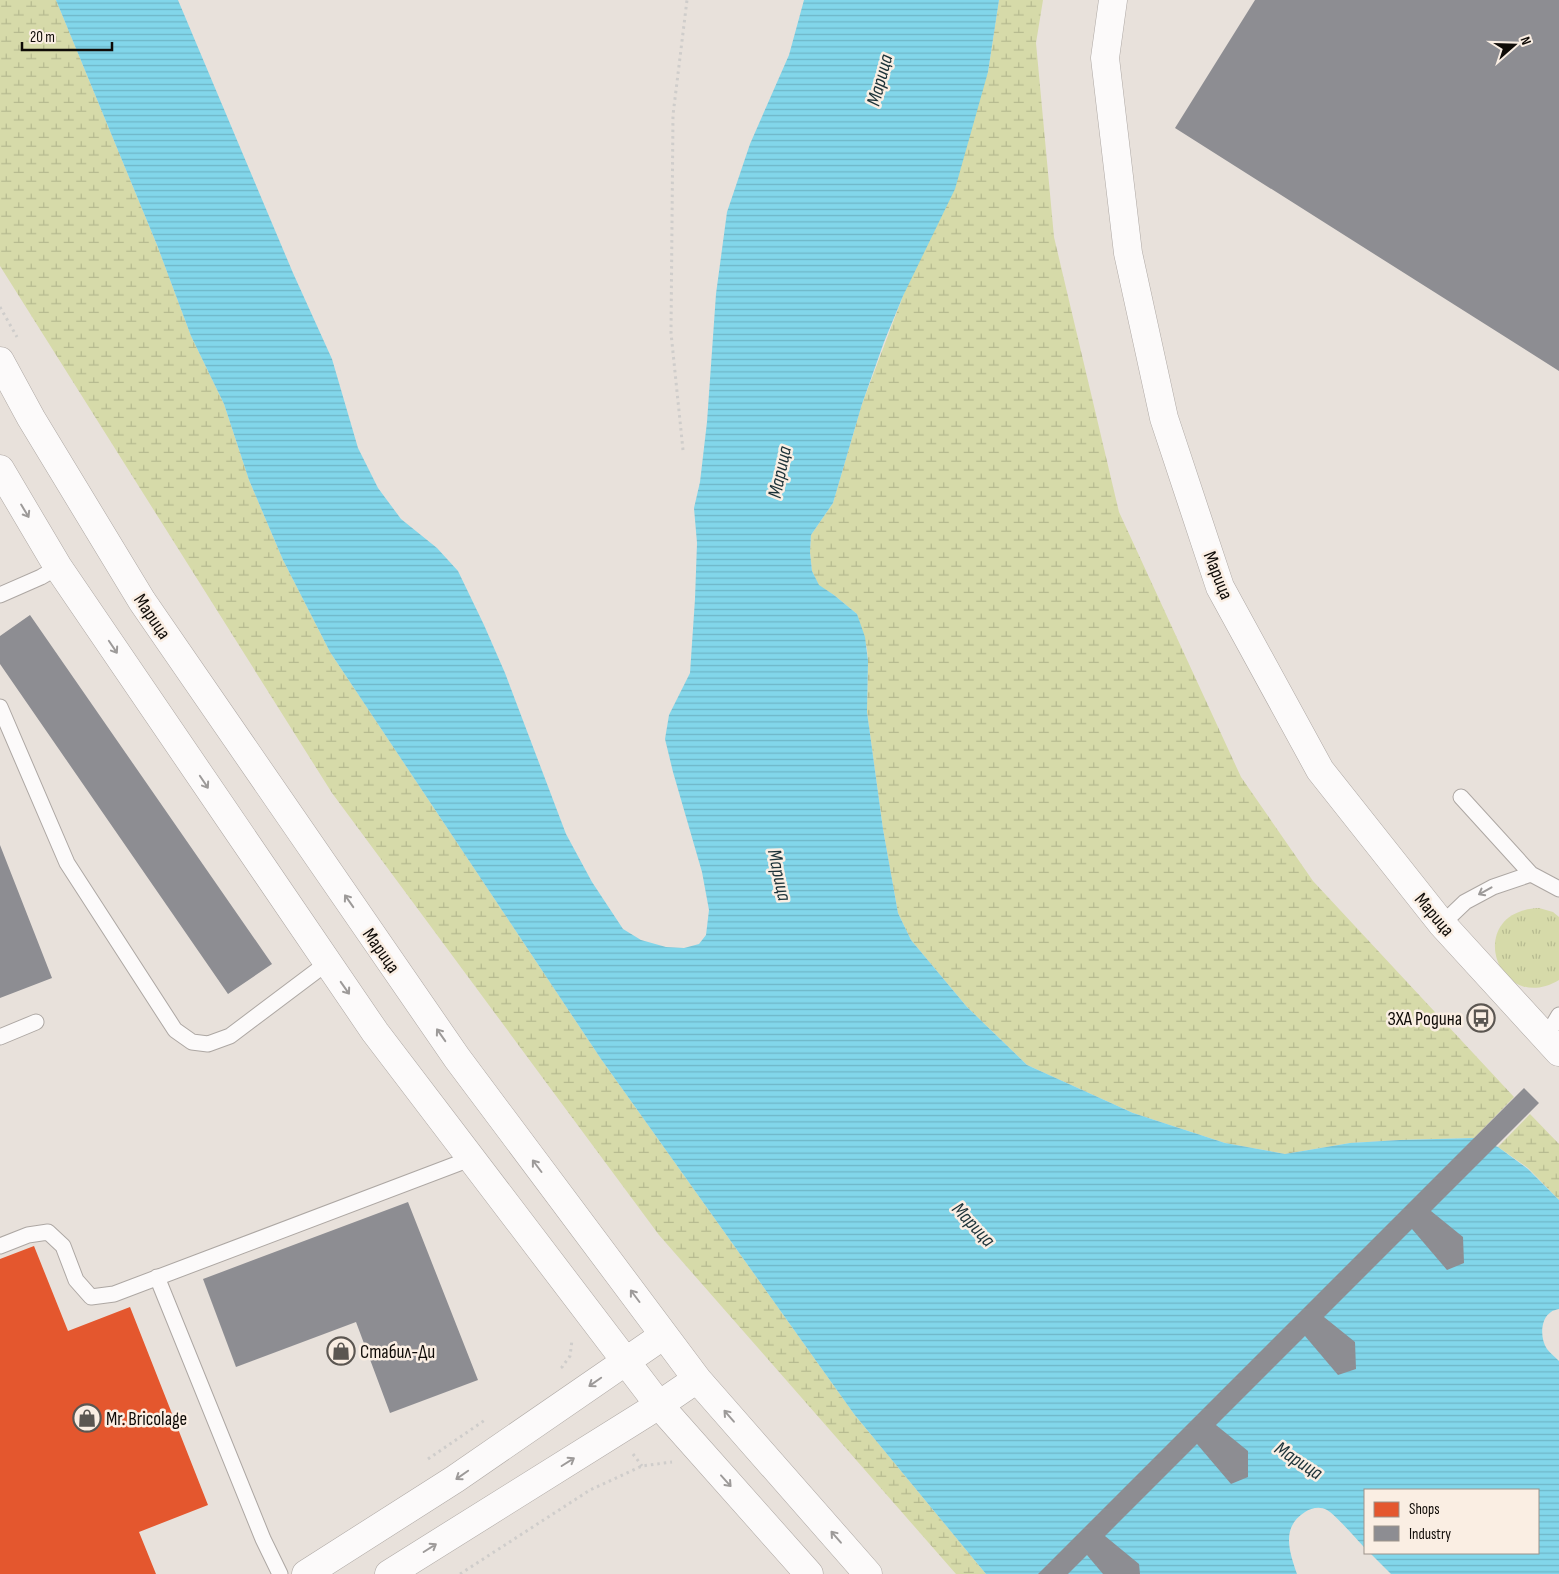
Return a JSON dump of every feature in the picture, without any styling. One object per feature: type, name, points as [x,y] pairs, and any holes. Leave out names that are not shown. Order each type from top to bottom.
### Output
[{"type":"street","name":"Марица","points":[[1114,0],[1105,58],[1128,254],[1164,418],[1220,587],[1320,770],[1442,924],[1555,1035]]},
{"type":"street","name":"Марица","points":[[0,361],[31,418],[148,610],[457,1058],[698,1379],[868,1574]]},
{"type":"street","points":[[0,469],[58,566],[375,1032],[659,1405],[809,1574]]},
{"type":"street","points":[[306,1574],[454,1479],[664,1335]]},
{"type":"street","points":[[389,1574],[698,1379]]},
{"type":"lane","points":[[0,595],[41,577],[58,566]]},
{"type":"lane","points":[[0,707],[67,863],[175,1030],[192,1042],[208,1044],[230,1036],[328,963]]},
{"type":"lane","points":[[1461,797],[1531,874],[1559,889]]},
{"type":"lane","points":[[1442,924],[1465,902],[1493,887],[1531,874]]},
{"type":"lane","points":[[0,1037],[36,1022]]},
{"type":"lane","points":[[0,1246],[28,1235],[48,1232],[63,1246],[76,1280],[91,1297],[114,1294],[470,1159]]},
{"type":"lane","points":[[157,1277],[263,1539],[280,1574]]},
{"type":"path","points":[[682,450],[671,333],[673,125],[687,0]]},
{"type":"path","points":[[0,307],[19,340]]},
{"type":"path","points":[[460,1574],[590,1490],[642,1466],[675,1462],[694,1446]]},
{"type":"green space","points":[[0,0],[56,0],[157,245],[191,336],[224,404],[249,480],[283,560],[330,652],[601,1059],[854,1414],[986,1574],[956,1574],[659,1235],[332,793],[0,266]]},
{"type":"green space","points":[[999,0],[1043,0],[1036,43],[1054,237],[1119,512],[1241,777],[1313,881],[1514,1097],[1474,1138],[1350,1143],[1285,1154],[1225,1143],[1133,1113],[1027,1065],[967,1007],[911,940],[898,913],[883,829],[867,712],[867,648],[857,614],[834,595],[819,586],[812,571],[811,535],[833,503],[862,404],[988,72]]},
{"type":"green space","points":[[1539,908],[1553,912],[1559,917],[1559,980],[1537,988],[1519,985],[1505,974],[1497,959],[1495,942],[1501,926],[1515,913]]},
{"type":"green space","points":[[1530,1114],[1559,1144],[1559,1200],[1528,1168],[1498,1147]]},
{"type":"water","points":[[56,0],[178,0],[293,273],[332,359],[358,448],[378,488],[401,519],[437,548],[458,571],[505,673],[566,834],[592,882],[623,929],[641,940],[666,947],[684,948],[699,944],[706,935],[709,910],[702,872],[665,739],[669,715],[690,673],[697,543],[694,508],[700,482],[707,422],[716,294],[727,212],[750,144],[789,55],[804,0],[999,0],[988,72],[955,189],[903,296],[884,342],[862,404],[833,503],[811,535],[812,571],[819,585],[857,614],[865,637],[868,661],[867,712],[883,829],[898,913],[911,940],[967,1007],[1027,1065],[1133,1113],[1225,1143],[1285,1154],[1350,1143],[1474,1138],[1498,1147],[1528,1169],[1559,1200],[1559,1309],[1547,1315],[1543,1324],[1542,1335],[1548,1350],[1559,1361],[1559,1574],[1391,1574],[1371,1554],[1539,1554],[1539,1489],[1364,1489],[1364,1547],[1331,1512],[1321,1508],[1310,1509],[1297,1518],[1290,1532],[1291,1557],[1297,1574],[986,1574],[854,1414],[601,1059],[330,652],[283,560],[249,480],[224,404],[191,336],[157,245]]},
{"type":"building: Shops","name":"Mr. Bricolage","points":[[34,1246],[68,1331],[130,1307],[208,1505],[139,1532],[156,1574],[0,1574],[0,1259]]},
{"type":"building: Industry","points":[[1255,0],[1559,0],[1559,371],[1175,128]]},
{"type":"building: Industry","points":[[30,615],[272,964],[228,994],[0,664],[0,636]]},
{"type":"building: Industry","points":[[0,845],[52,978],[0,998]]},
{"type":"building: Industry","points":[[1524,1088],[1539,1103],[1431,1211],[1463,1237],[1464,1263],[1447,1270],[1412,1229],[1324,1317],[1355,1342],[1356,1369],[1338,1375],[1305,1336],[1216,1425],[1248,1451],[1248,1477],[1231,1484],[1197,1444],[1105,1536],[1139,1564],[1140,1574],[1103,1574],[1087,1555],[1068,1574],[1038,1574]]},
{"type":"building: Industry","points":[[408,1202],[478,1380],[390,1413],[356,1322],[236,1367],[203,1279]]},
{"type":"place","name":"ЗХА Родина","points":[[1481,1018]]},
{"type":"place","name":"Стабил-Ди","points":[[341,1351]]},
{"type":"place","name":"Mr. Bricolage","points":[[87,1418]]}]
